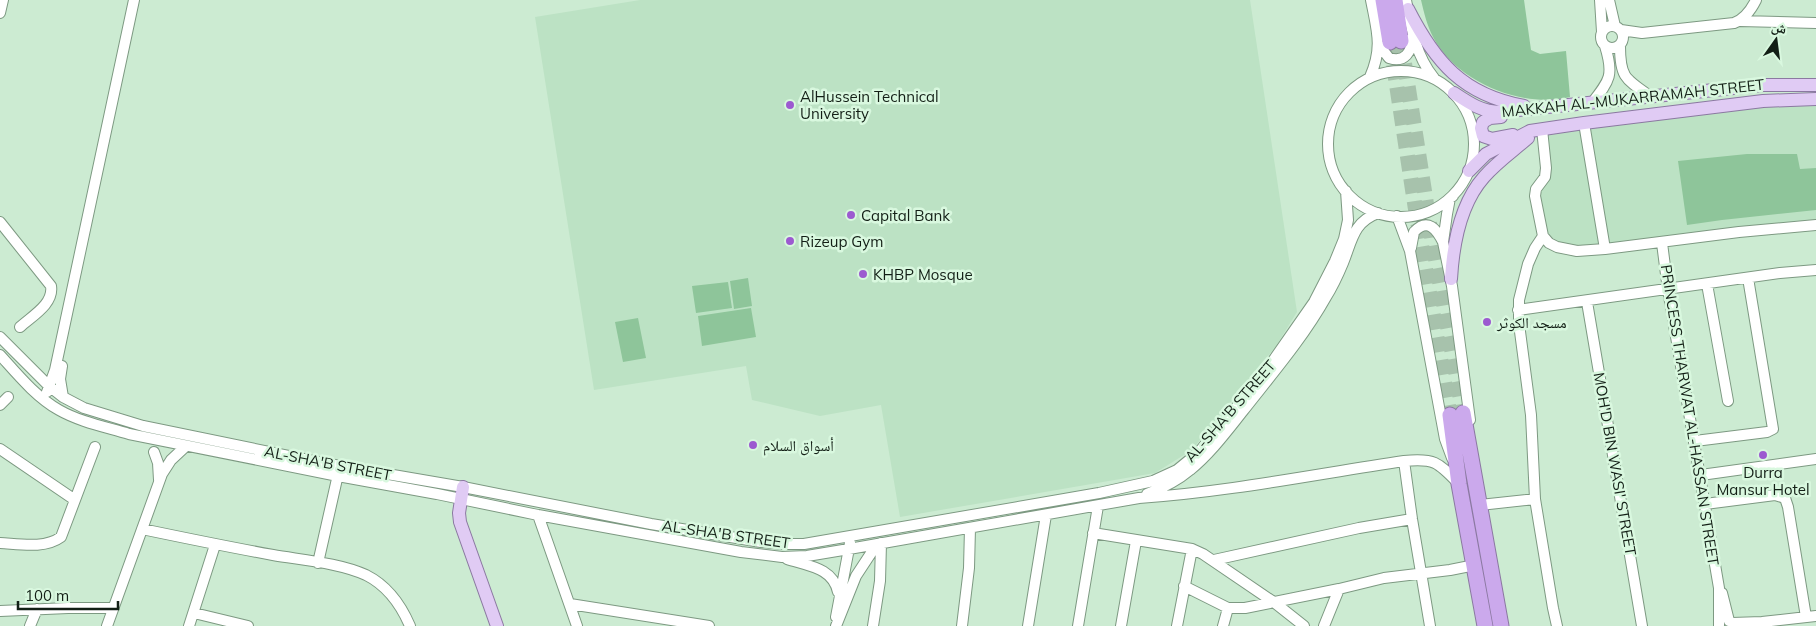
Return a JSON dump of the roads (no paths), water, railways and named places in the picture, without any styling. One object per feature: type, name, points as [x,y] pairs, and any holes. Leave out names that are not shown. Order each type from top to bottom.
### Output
[{"type":"highway","points":[[1383,0],[1395,40]]},
{"type":"highway","points":[[1395,0],[1395,40]]},
{"type":"highway","points":[[1485,626],[1471,566],[1456,466],[1456,414],[1472,463],[1501,626]]},
{"type":"main road","points":[[1407,4],[1427,43],[1441,62],[1459,78],[1476,91],[1496,99],[1536,108]]},
{"type":"main road","name":"MAKKAH AL-MUKARRAMAH STREET","points":[[1454,93],[1471,105],[1490,112],[1763,85],[1816,85]]},
{"type":"main road","name":"MAKKAH AL-MUKARRAMAH STREET","points":[[1469,171],[1486,154],[1536,130],[1763,101],[1816,99]]},
{"type":"main road","points":[[1536,130],[1492,139],[1483,136],[1482,128],[1483,122],[1490,118],[1564,106]]},
{"type":"main road","points":[[1451,279],[1452,256],[1460,224],[1478,184],[1493,167],[1536,130]]},
{"type":"main road","points":[[462,493],[460,522],[496,626]]},
{"type":"street","points":[[0,14],[3,0]]},
{"type":"street","points":[[43,400],[55,370],[134,0]]},
{"type":"street","points":[[63,397],[60,386],[60,373],[138,0]]},
{"type":"street","points":[[1372,0],[1395,40],[1435,79]]},
{"type":"street","points":[[1592,103],[1609,77],[1609,59],[1601,40],[1600,0]]},
{"type":"street","points":[[1609,0],[1620,36],[1620,66],[1623,75],[1631,84],[1650,96]]},
{"type":"street","points":[[1740,20],[1752,8],[1756,0]]},
{"type":"street","points":[[1370,77],[1377,60],[1395,40],[1407,4]]},
{"type":"street","points":[[1602,32],[1608,27],[1620,36],[1726,24],[1740,20],[1816,23]]},
{"type":"street","points":[[1605,46],[1612,49],[1620,36]]},
{"type":"street","points":[[1392,71],[1425,74],[1435,79],[1454,93],[1466,110],[1473,130],[1474,144],[1469,171],[1456,192],[1448,200],[1429,211],[1397,216],[1378,213],[1362,206],[1346,191],[1337,178],[1329,158],[1328,141],[1330,125],[1343,98],[1356,85],[1370,77],[1392,71]]},
{"type":"street","points":[[1584,123],[1605,249]]},
{"type":"street","points":[[1536,130],[1546,168],[1545,176],[1536,188],[1535,196],[1543,236],[1549,243],[1566,250],[1605,249],[1816,224]]},
{"type":"street","name":"AL-SHA'B STREET","points":[[0,337],[49,386],[63,397],[84,408],[143,426],[400,486],[462,493],[760,542],[804,544],[1080,497],[1153,481],[1177,470],[1199,452],[1264,375],[1314,302],[1344,239],[1348,220],[1346,191]]},
{"type":"street","points":[[1443,242],[1450,198],[1456,192]]},
{"type":"street","name":"AL-SHA'B STREET","points":[[1139,498],[1167,486],[1192,469],[1230,426],[1284,360],[1319,309],[1339,274],[1352,238],[1359,226],[1369,216],[1378,213]]},
{"type":"street","points":[[1397,216],[1410,251],[1445,440],[1449,454],[1456,466]]},
{"type":"street","points":[[0,222],[51,286],[52,292],[49,300],[20,327]]},
{"type":"street","points":[[1410,251],[1414,232],[1422,226],[1436,228],[1443,242],[1451,279],[1473,447],[1472,463]]},
{"type":"street","points":[[1543,236],[1528,264],[1518,310],[1531,414],[1535,499],[1557,626]]},
{"type":"street","name":"PRINCESS THARWAT AL-HASSAN STREET","points":[[1662,243],[1668,290],[1719,588],[1723,596],[1723,625]]},
{"type":"street","points":[[1518,310],[1816,270]]},
{"type":"street","points":[[1695,441],[1766,432],[1773,429],[1748,278]]},
{"type":"street","points":[[1706,284],[1728,401]]},
{"type":"street","name":"MOH'D BIN WASI' STREET","points":[[1587,302],[1642,626]]},
{"type":"street","name":"AL-SHA'B STREET","points":[[0,355],[43,400],[60,411],[101,426],[186,446],[339,471]]},
{"type":"street","points":[[107,626],[159,482],[166,467],[186,446]]},
{"type":"street","points":[[0,543],[42,544],[57,540],[65,530],[95,447]]},
{"type":"street","points":[[0,449],[75,500]]},
{"type":"street","points":[[154,452],[158,463],[159,482]]},
{"type":"street","name":"AL-SHA'B STREET","points":[[462,493],[538,515],[741,552],[782,557],[807,556],[1139,498],[1190,494],[1404,461],[1427,459],[1432,461],[1439,464],[1459,484]]},
{"type":"street","points":[[1700,475],[1816,459]]},
{"type":"street","points":[[1404,461],[1430,626]]},
{"type":"street","points":[[318,562],[339,471]]},
{"type":"street","points":[[1705,504],[1775,495],[1785,498],[1811,617],[1759,624],[1723,625]]},
{"type":"street","points":[[1480,505],[1535,499]]},
{"type":"street","points":[[1078,626],[1098,506]]},
{"type":"street","points":[[1015,507],[1021,513],[1020,517],[1016,520]]},
{"type":"street","points":[[538,515],[577,626]]},
{"type":"street","points":[[1028,626],[1046,515]]},
{"type":"street","points":[[1214,560],[1359,528],[1412,519]]},
{"type":"street","points":[[962,626],[969,568],[970,528]]},
{"type":"street","points":[[142,529],[215,545],[318,562],[357,572],[378,582],[394,596],[404,610],[410,626]]},
{"type":"street","points":[[1094,533],[1192,549],[1214,560],[1304,626]]},
{"type":"street","points":[[836,626],[839,597],[851,537]]},
{"type":"street","points":[[1121,626],[1136,541]]},
{"type":"street","points":[[836,626],[856,576],[879,543]]},
{"type":"street","points":[[872,626],[880,581],[879,543]]},
{"type":"street","points":[[189,626],[215,545]]},
{"type":"street","points":[[1177,626],[1192,549]]},
{"type":"street","points":[[782,557],[828,573],[834,579],[839,597]]},
{"type":"street","points":[[1184,586],[1228,608],[1245,608],[1339,590],[1384,578],[1471,566]]},
{"type":"street","points":[[1324,626],[1339,590]]},
{"type":"street","points":[[570,604],[709,626]]},
{"type":"street","points":[[0,612],[37,609],[113,608]]},
{"type":"street","points":[[1223,626],[1228,608]]},
{"type":"street","points":[[30,626],[37,609]]},
{"type":"street","points":[[194,613],[248,626]]},
{"type":"street","points":[[644,616],[648,626]]},
{"type":"tunnel","points":[[1401,41],[1432,239],[1463,413]]},
{"type":"tunnel","points":[[1390,42],[1450,415]]},
{"type":"place","name":"AlHussein Technical University","points":[[790,105]]},
{"type":"place","name":"Capital Bank","points":[[851,215]]},
{"type":"place","name":"Rizeup Gym","points":[[790,241]]},
{"type":"place","name":"KHBP Mosque","points":[[863,274]]},
{"type":"place","name":"مسجد الكوثر","points":[[1487,322]]},
{"type":"place","name":"أسواق السلام","points":[[753,445]]},
{"type":"place","name":"Durra Mansur Hotel","points":[[1763,455]]}]
